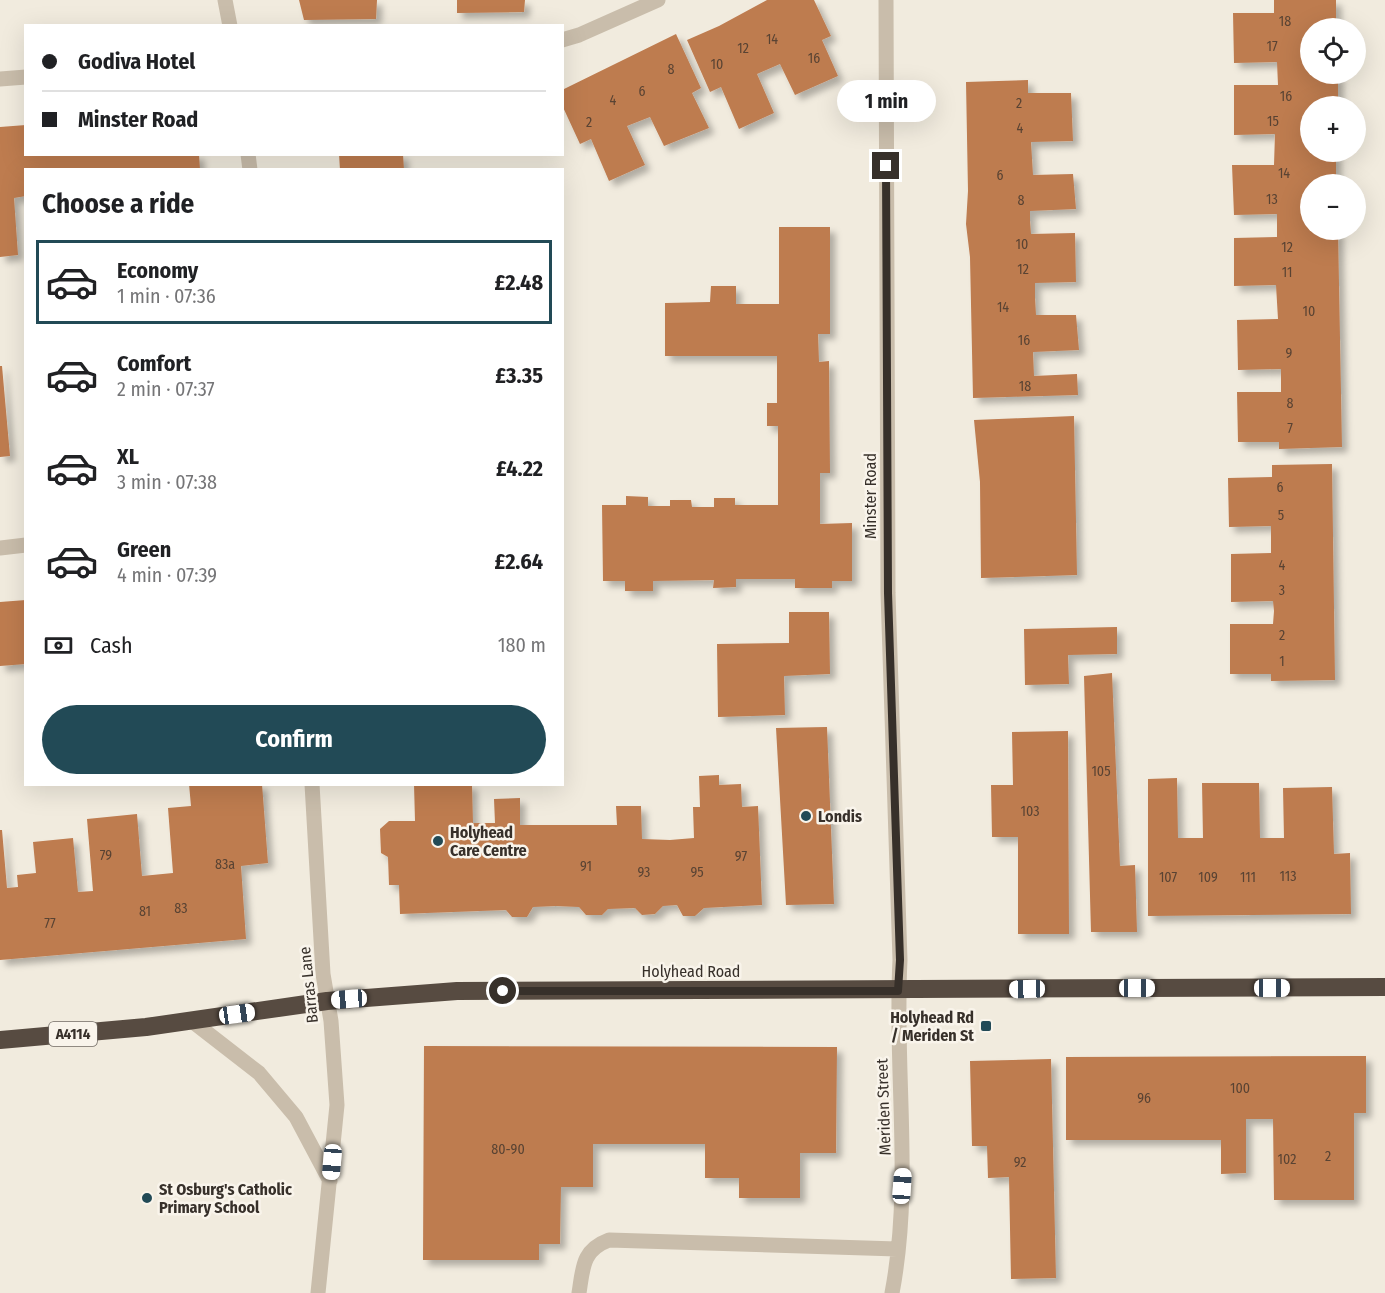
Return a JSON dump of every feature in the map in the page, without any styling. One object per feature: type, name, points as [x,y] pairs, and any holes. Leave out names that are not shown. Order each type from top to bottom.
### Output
[{"type":"highway","name":"Holyhead Road","points":[[0,1040],[146,1028],[327,1001],[457,991],[898,991],[1385,987]]},
{"type":"street","points":[[225,0],[230,24]]},
{"type":"street","points":[[564,39],[658,0]]},
{"type":"street","name":"Minster Road","points":[[886,0],[888,593],[900,960],[898,991]]},
{"type":"street","points":[[0,79],[24,77]]},
{"type":"street","points":[[0,548],[24,545]]},
{"type":"street","name":"Barras Lane","points":[[312,786],[323,974],[335,1061],[337,1105],[318,1293]]},
{"type":"street","name":"Meriden Street","points":[[892,1293],[903,1166],[898,991]]},
{"type":"street","points":[[192,1021],[259,1073],[296,1117],[330,1180]]},
{"type":"street","points":[[579,1293],[584,1263],[596,1245],[609,1240],[897,1249]]},
{"type":"building","points":[[299,0],[377,0],[376,19],[304,20]]},
{"type":"building","points":[[457,0],[525,0],[524,12],[457,13]]},
{"type":"building","points":[[767,0],[814,0],[831,36],[822,40],[838,76],[795,95],[780,64],[757,74],[774,113],[739,129],[721,87],[710,92],[687,40]]},
{"type":"building","points":[[1274,0],[1336,0],[1336,18],[1300,18],[1300,84],[1338,84],[1338,96],[1300,96],[1300,162],[1336,162],[1336,174],[1300,174],[1300,240],[1338,240],[1342,447],[1279,449],[1279,442],[1238,442],[1237,392],[1281,392],[1281,369],[1238,370],[1237,320],[1278,319],[1276,285],[1234,286],[1234,238],[1277,237],[1277,214],[1234,215],[1232,165],[1274,165],[1275,134],[1234,135],[1234,85],[1278,85],[1277,62],[1234,63],[1233,13],[1274,13]]},
{"type":"building","points":[[676,34],[701,88],[692,93],[709,128],[664,146],[650,117],[627,126],[645,165],[609,181],[591,139],[580,144],[564,109],[564,89]]},
{"type":"building","points":[[1028,80],[1028,93],[1071,93],[1073,141],[1031,142],[1033,175],[1073,174],[1076,209],[1030,211],[1030,221],[1031,234],[1075,233],[1076,282],[1035,283],[1035,298],[1036,315],[1076,315],[1079,350],[1033,352],[1034,376],[1077,374],[1078,395],[973,398],[970,257],[966,224],[968,191],[966,82]]},
{"type":"building","points":[[24,125],[24,156],[199,156],[200,168],[24,168],[24,196],[14,198],[18,255],[0,257],[0,127]]},
{"type":"building","points":[[339,156],[403,156],[404,168],[340,168]]},
{"type":"building","points":[[779,227],[830,227],[830,334],[818,334],[819,362],[829,361],[830,473],[820,473],[820,524],[852,523],[852,581],[832,581],[832,588],[795,588],[795,579],[736,579],[736,587],[713,588],[714,580],[653,581],[653,591],[625,591],[625,581],[603,581],[602,505],[626,505],[626,496],[648,497],[648,506],[670,506],[670,500],[691,500],[692,507],[714,507],[714,498],[735,498],[735,505],[778,505],[778,426],[767,426],[767,403],[777,403],[777,356],[665,356],[665,303],[710,302],[711,286],[736,286],[736,304],[779,304]]},
{"type":"building","points":[[0,366],[2,366],[10,456],[0,457]]},
{"type":"building","points":[[1074,416],[1077,575],[981,578],[980,482],[974,420]]},
{"type":"building","points":[[1332,464],[1335,680],[1271,681],[1271,674],[1230,674],[1230,624],[1273,624],[1274,611],[1273,601],[1231,602],[1231,554],[1271,553],[1271,526],[1229,527],[1228,478],[1272,477],[1272,465]]},
{"type":"building","points":[[24,600],[24,664],[0,666],[0,602]]},
{"type":"building","points":[[789,612],[829,612],[830,674],[784,676],[785,715],[718,717],[717,644],[789,643]]},
{"type":"building","points":[[1117,627],[1117,654],[1068,655],[1069,684],[1025,685],[1024,629]]},
{"type":"building","points":[[1112,673],[1120,866],[1135,865],[1137,932],[1091,932],[1084,676]]},
{"type":"building","name":"Londis","points":[[827,727],[834,904],[786,905],[776,728]]},
{"type":"building","points":[[1068,731],[1069,934],[1018,934],[1018,837],[992,837],[991,785],[1013,785],[1012,732]]},
{"type":"building","points":[[719,775],[719,785],[741,784],[742,807],[758,806],[762,905],[704,908],[695,916],[683,916],[677,905],[663,906],[655,914],[642,915],[635,908],[608,909],[602,915],[586,915],[579,907],[556,906],[533,907],[527,917],[512,917],[506,910],[400,914],[399,885],[389,885],[388,857],[381,853],[380,829],[389,821],[415,821],[414,786],[472,786],[473,823],[495,823],[494,799],[520,798],[520,825],[617,825],[616,806],[641,806],[642,839],[670,840],[694,838],[693,807],[700,807],[699,776]]},
{"type":"building","points":[[1177,778],[1178,838],[1203,838],[1202,783],[1259,783],[1260,838],[1284,838],[1283,788],[1332,787],[1334,854],[1350,853],[1351,914],[1148,916],[1148,779]]},
{"type":"building","points":[[189,786],[262,786],[268,863],[241,866],[246,939],[0,960],[0,830],[2,830],[7,888],[18,887],[17,875],[36,873],[33,842],[73,838],[78,892],[93,891],[87,819],[137,814],[142,876],[173,873],[168,808],[191,806]]},
{"type":"building","points":[[424,1046],[837,1047],[836,1153],[800,1153],[800,1198],[739,1198],[739,1178],[705,1178],[705,1144],[593,1144],[593,1187],[561,1187],[560,1244],[539,1244],[539,1260],[423,1260]]},
{"type":"building","points":[[1366,1056],[1366,1113],[1354,1113],[1354,1200],[1274,1200],[1273,1119],[1246,1119],[1246,1173],[1221,1174],[1221,1140],[1066,1140],[1066,1057]]},
{"type":"building","points":[[1051,1059],[1056,1278],[1011,1279],[1009,1177],[988,1178],[987,1146],[972,1146],[970,1061]]},
{"type":"place","name":"Londis","points":[[806,816]]},
{"type":"place","name":"Holyhead Care Centre","points":[[438,841]]},
{"type":"place","name":"Holyhead Rd / Meriden St","points":[[986,1026]]},
{"type":"place","name":"St Osburg's Catholic Primary School","points":[[147,1198]]},
{"type":"route","points":[[503,991],[898,991],[900,960],[888,593],[886,166]]}]
